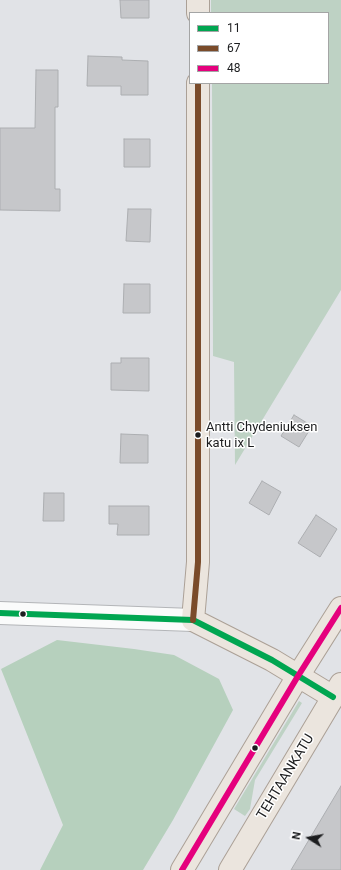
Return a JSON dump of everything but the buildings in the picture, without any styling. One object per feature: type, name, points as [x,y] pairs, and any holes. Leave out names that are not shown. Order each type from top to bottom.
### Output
[{"type":"main road","points":[[198,0],[198,12]]},
{"type":"main road","points":[[198,84],[198,562],[193,620],[272,660],[298,676],[337,691]]},
{"type":"main road","points":[[182,870],[298,676],[341,608]]},
{"type":"main road","name":"TEHTAANKATU","points":[[230,870],[337,691]]},
{"type":"street","points":[[0,613],[193,620]]},
{"type":"green space","points":[[211,0],[341,0],[341,290],[235,465],[234,362],[213,356],[212,84],[329,84],[329,12],[211,12]]},
{"type":"green space","points":[[57,640],[174,655],[219,679],[233,710],[173,820],[143,870],[40,870],[63,825],[1,669]]},
{"type":"green space","points":[[299,701],[302,703],[255,780],[250,809],[245,816],[234,809]]},
{"type":"transit line","name":"67","points":[[193,620],[198,562],[198,84]]},
{"type":"transit line","name":"48","points":[[182,870],[298,676],[341,608]]},
{"type":"transit line","name":"11","points":[[0,613],[193,620],[272,660],[333,697]]},
{"type":"place","name":"Antti Chydeniuksen katu ix L","points":[[198,435]]}]
